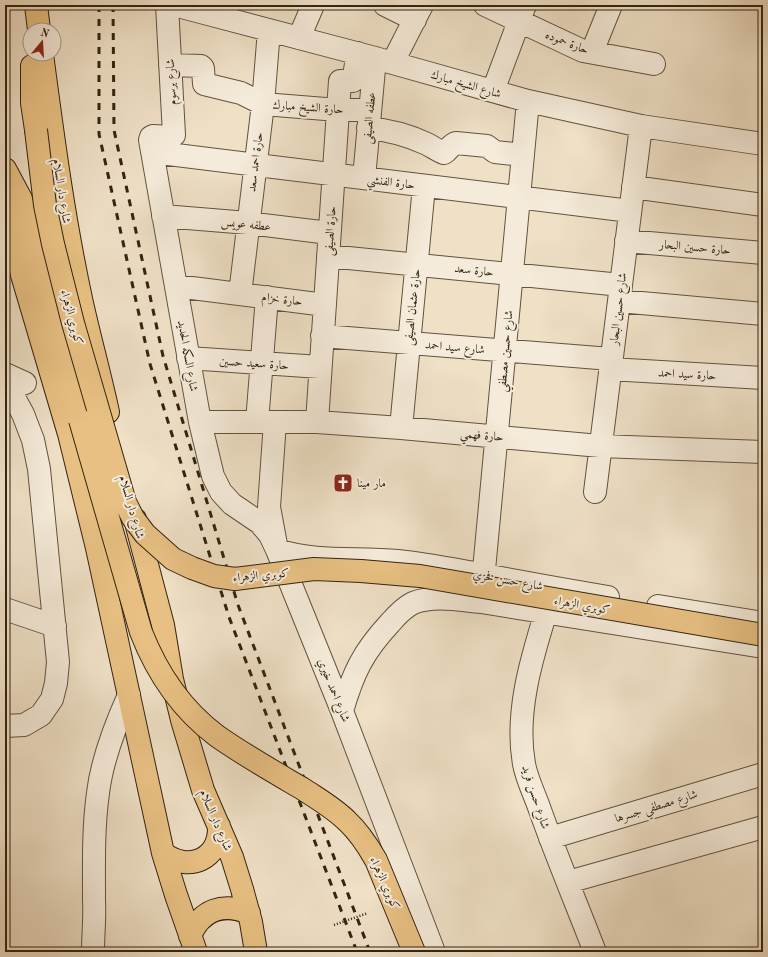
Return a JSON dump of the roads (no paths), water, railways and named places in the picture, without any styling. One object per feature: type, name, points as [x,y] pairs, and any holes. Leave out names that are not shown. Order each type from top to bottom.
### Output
[{"type":"main road","name":"كوبري الزهراء","points":[[33,62],[32,103],[45,205],[52,244],[73,323],[125,502],[133,518],[145,534],[173,559],[214,576],[235,579],[314,569],[420,576],[763,635]]},
{"type":"main road","name":"شارع دار السلام","points":[[43,62],[53,136],[82,303],[120,466],[163,625],[172,679],[182,720],[203,790],[234,863],[249,913],[256,952]]},
{"type":"main road","name":"كوبري الزهراء","points":[[5,169],[21,199],[27,217],[80,420],[141,632],[149,652],[172,691],[186,708],[217,735],[323,802],[348,821],[368,846],[376,860],[414,952]]},
{"type":"main road","points":[[5,192],[22,275],[69,434],[95,540],[163,853],[193,944]]},
{"type":"main road","points":[[163,853],[170,858],[185,863],[201,859],[213,849],[219,834],[219,826]]},
{"type":"main road","points":[[193,944],[198,921],[211,911],[221,908],[230,908],[240,909],[249,913]]},
{"type":"street","name":"شارع برسوم","points":[[151,145],[174,135],[167,5]]},
{"type":"street","name":"شارع الشيخ مبارك","points":[[174,5],[236,13],[269,30],[528,101],[641,126],[763,144]]},
{"type":"street","points":[[299,38],[313,5]]},
{"type":"street","points":[[385,5],[418,12]]},
{"type":"street","name":"حارة حموده","points":[[485,5],[522,13],[583,51],[654,64]]},
{"type":"street","points":[[592,52],[611,5]]},
{"type":"street","points":[[375,58],[418,12]]},
{"type":"street","points":[[493,91],[522,13]]},
{"type":"street","name":"حارة احمد سعد","points":[[240,294],[263,104],[269,30]]},
{"type":"street","name":"حارة الصيفى","points":[[317,422],[340,81],[353,81],[375,58]]},
{"type":"street","name":"عطفه الصيفى","points":[[364,178],[375,58]]},
{"type":"street","name":"حارة الشيخ مبارك","points":[[170,65],[201,66],[203,68],[204,84],[242,93],[263,104],[338,110],[369,119],[390,130],[409,136],[444,153],[456,143],[487,146],[495,152],[523,155]]},
{"type":"street","name":"شارع حسين مصطفي","points":[[480,602],[528,101]]},
{"type":"street","name":"شارع حسين البحار","points":[[595,492],[641,126]]},
{"type":"street","name":"حارة الفنشي","points":[[151,145],[255,165],[630,211]]},
{"type":"street","name":"شارع السكه الحديد","points":[[151,145],[188,358],[200,422],[213,476],[221,492],[232,504],[260,523],[270,535],[277,550]]},
{"type":"street","name":"حارة عثمان الصيفى","points":[[401,428],[424,186]]},
{"type":"street","points":[[633,187],[763,205]]},
{"type":"street","name":"عطفه عويس","points":[[163,216],[248,223],[329,233]]},
{"type":"street","name":"حارة حسين البحار","points":[[626,241],[763,253]]},
{"type":"street","name":"حارة سعد","points":[[328,256],[512,274],[620,293],[763,314]]},
{"type":"street","name":"حارة خزام","points":[[176,286],[325,305]]},
{"type":"street","name":"شارع احمد خيري","points":[[267,297],[262,363],[269,507],[277,550],[342,711],[434,952]]},
{"type":"street","name":"شارع سيد احمد","points":[[322,336],[505,351],[611,364]]},
{"type":"street","name":"حارة سعيد حسين","points":[[188,358],[320,367]]},
{"type":"street","name":"حارة سيد احمد","points":[[611,364],[763,378]]},
{"type":"street","points":[[5,726],[24,725],[41,716],[52,699],[56,683],[58,662],[39,469],[33,440],[10,383],[52,379]]},
{"type":"street","name":"حارة فهمي","points":[[200,422],[317,422],[497,436],[600,446],[763,452]]},
{"type":"street","name":"شارع حسن فخري","points":[[277,550],[292,555],[309,558],[398,561],[763,623]]},
{"type":"street","name":"شارع حسن فخري","points":[[342,711],[350,684],[361,659],[377,637],[396,617],[413,603],[436,598],[480,602],[763,646]]},
{"type":"street","points":[[5,609],[55,626]]},
{"type":"street","name":"شارع حسن فريد","points":[[546,612],[532,658],[524,702],[522,733],[524,765],[550,838],[596,952]]},
{"type":"street","points":[[93,952],[94,841],[98,792],[110,743],[118,718],[129,695]]},
{"type":"street","name":"شارع مصطفي جسرها","points":[[550,838],[763,774]]},
{"type":"street","points":[[568,882],[763,827]]},
{"type":"railway","points":[[99,5],[99,134],[150,364],[229,617],[357,952]]},
{"type":"railway","points":[[113,5],[114,130],[163,356],[238,605],[370,952]]},
{"type":"place","name":"مار مينا","points":[[343,483]]}]
